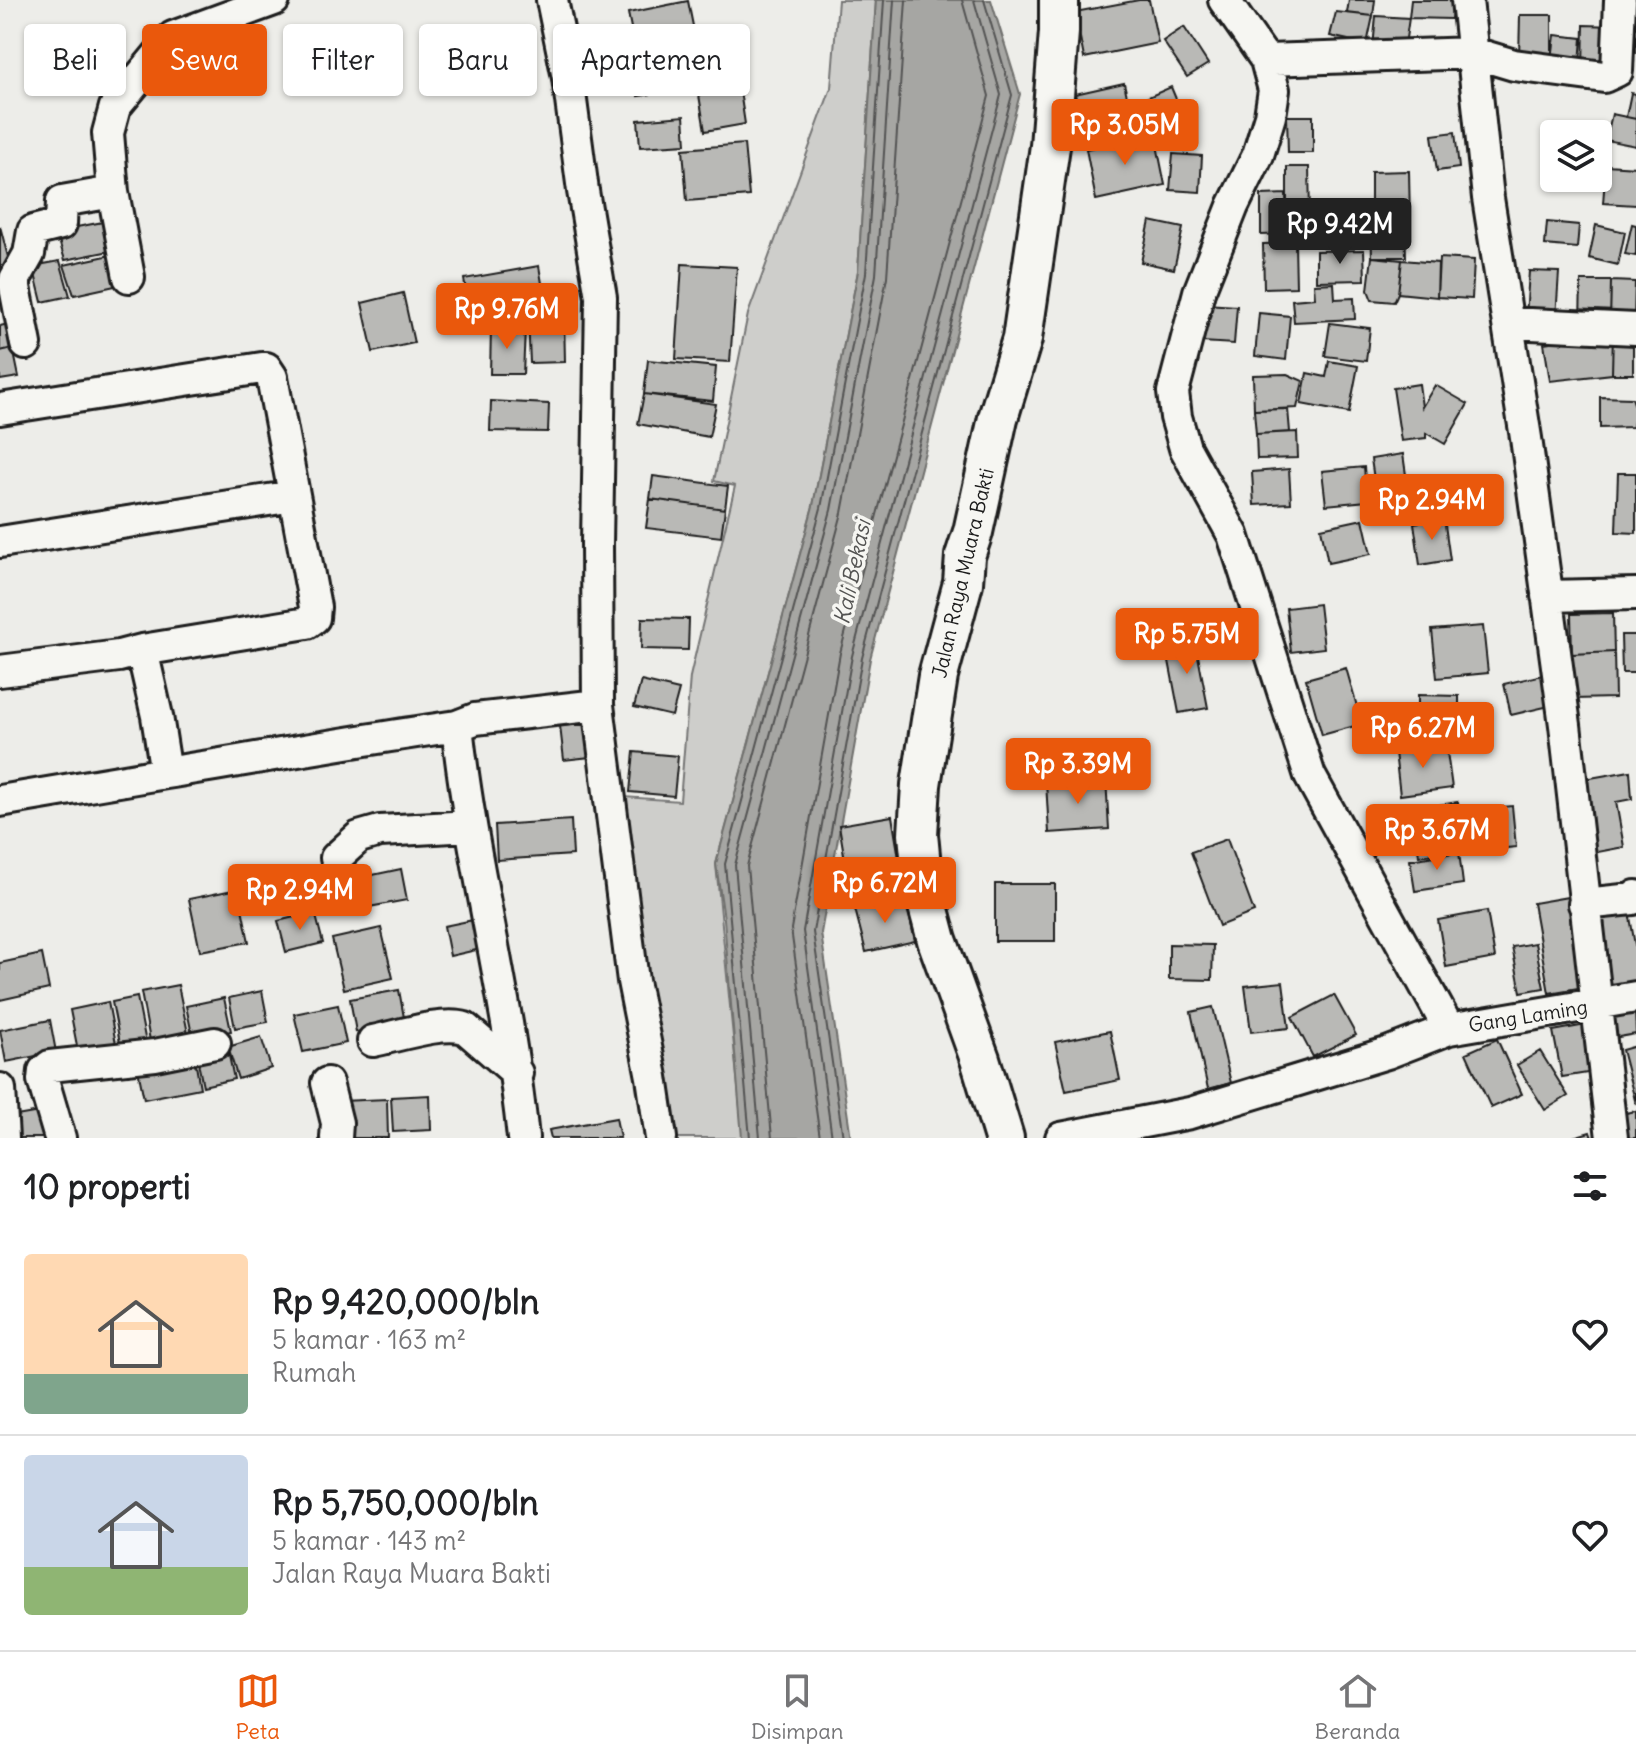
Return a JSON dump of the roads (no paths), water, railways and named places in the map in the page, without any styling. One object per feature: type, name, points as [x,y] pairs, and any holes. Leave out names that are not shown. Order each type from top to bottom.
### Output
[{"type":"main road","name":"Jalan Raya Muara Bakti","points":[[1004,1138],[980,1059],[937,940],[923,887],[918,834],[921,785],[938,676],[963,583],[965,556],[998,418],[1022,339],[1050,146],[1059,0]]},
{"type":"street","points":[[552,0],[568,78],[601,297],[598,705],[633,981],[661,1138]]},
{"type":"street","points":[[1224,0],[1266,60],[1274,90],[1258,155],[1233,206],[1199,292],[1173,392],[1176,417],[1185,448],[1233,535],[1310,776],[1436,1034]]},
{"type":"street","points":[[1467,0],[1488,198],[1565,725],[1612,1138]]},
{"type":"street","points":[[1266,60],[1474,53],[1514,65],[1604,77],[1617,71],[1620,1]]},
{"type":"street","points":[[129,277],[113,192],[108,133],[115,107],[173,37],[255,3]]},
{"type":"street","points":[[26,344],[8,280],[29,254],[33,231],[61,224],[62,201],[113,192]]},
{"type":"street","points":[[1508,323],[1636,329]]},
{"type":"street","points":[[0,409],[266,368],[272,377],[315,607],[314,618],[307,623],[119,656],[0,671]]},
{"type":"street","points":[[0,542],[294,496]]},
{"type":"street","points":[[1547,596],[1636,594]]},
{"type":"street","points":[[142,650],[166,773]]},
{"type":"street","points":[[0,801],[248,761],[330,744],[457,726],[475,719],[598,705]]},
{"type":"street","points":[[457,726],[471,826],[517,1073],[523,1138]]},
{"type":"street","points":[[336,858],[359,837],[380,831],[471,826]]},
{"type":"street","points":[[1584,904],[1633,899],[1636,896]]},
{"type":"street","name":"Gang Laming","points":[[1061,1138],[1190,1113],[1387,1053],[1436,1034],[1636,997]]},
{"type":"street","points":[[373,1041],[459,1026],[517,1073]]},
{"type":"street","points":[[0,1072],[44,1071],[50,1066],[155,1055],[215,1043]]},
{"type":"street","points":[[44,1071],[45,1090],[60,1138]]},
{"type":"street","points":[[327,1083],[337,1123],[336,1138]]},
{"type":"street","points":[[0,1089],[3,1138]]},
{"type":"water","name":"Kali Bekasi","points":[[876,0],[991,0],[1020,94],[870,659],[821,933],[851,1138],[742,1138],[724,919],[716,864],[813,506],[858,271]]}]
